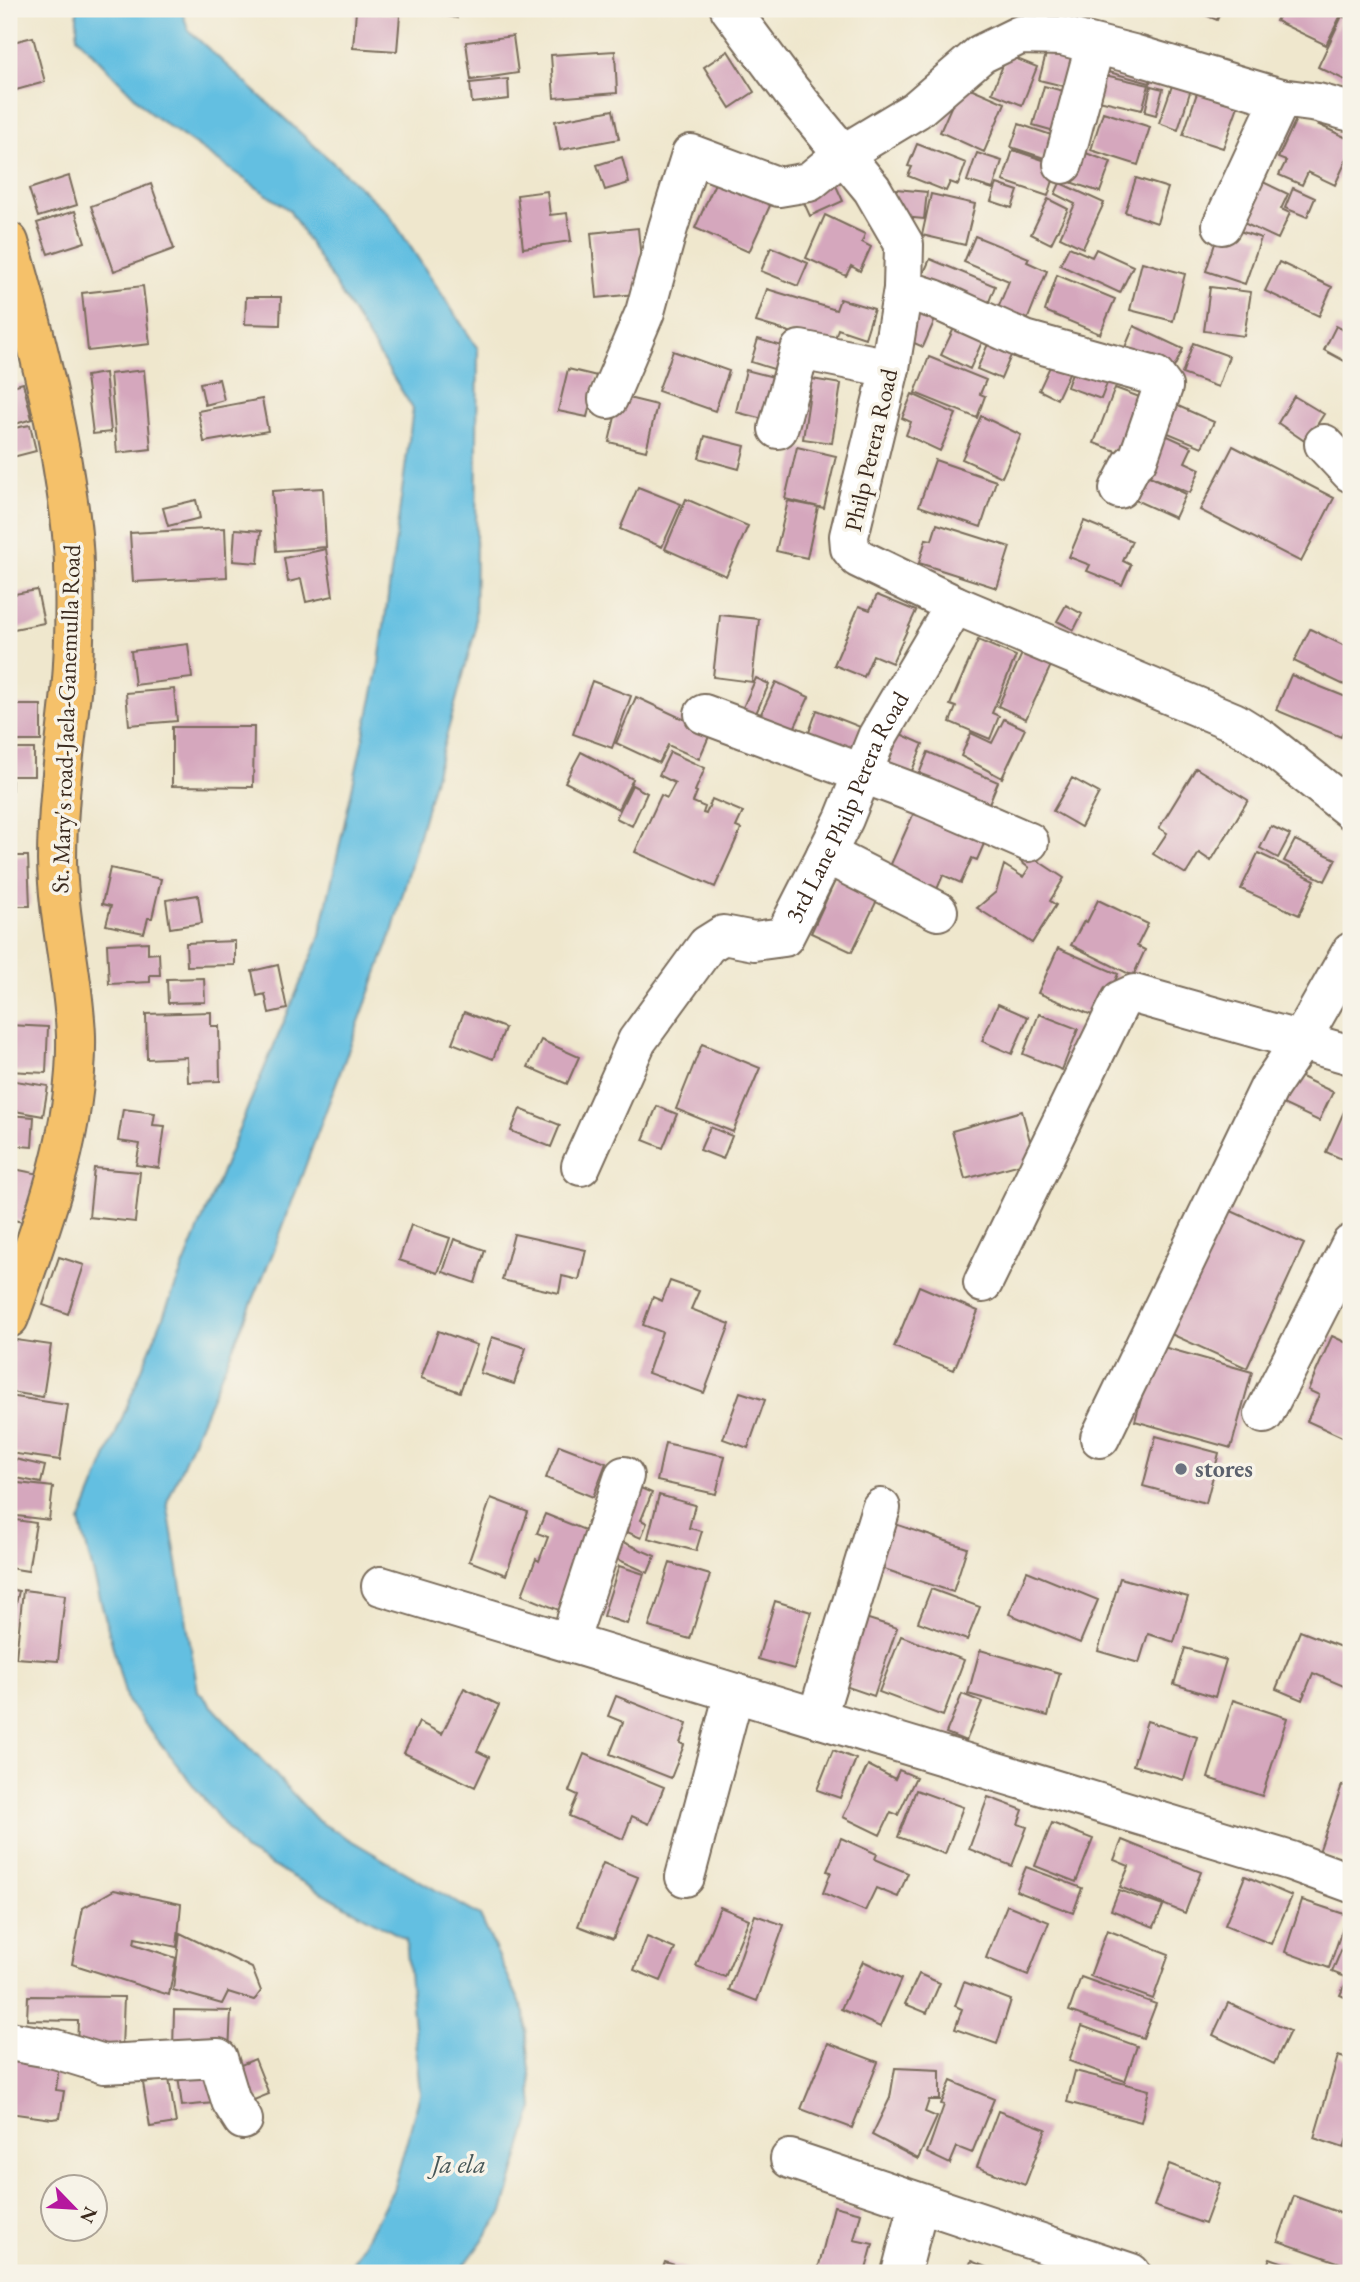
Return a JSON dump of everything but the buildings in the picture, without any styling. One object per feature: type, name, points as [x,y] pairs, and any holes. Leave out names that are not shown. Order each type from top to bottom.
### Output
[{"type":"main road","name":"St. Mary's road-Jaela-Ganemulla Road","points":[[9,242],[47,378],[68,499],[73,550],[71,689],[57,862],[76,1037],[75,1076],[68,1127],[46,1216],[9,1318]]},
{"type":"street","name":"Philp Perera Road","points":[[730,9],[791,91],[872,189],[904,244],[903,289],[890,368],[849,536],[850,548],[858,558],[955,605],[1234,722],[1263,740],[1351,810]]},
{"type":"street","points":[[608,398],[645,312],[667,228],[691,154],[779,187],[809,182],[843,153],[916,110],[981,54],[1020,35],[1062,36],[1281,98],[1351,111]]},
{"type":"street","points":[[1063,164],[1095,45]]},
{"type":"street","points":[[1222,225],[1281,98]]},
{"type":"street","points":[[903,289],[934,299],[1025,340],[1155,376],[1163,387],[1138,459],[1132,464],[1119,489]]},
{"type":"street","points":[[778,429],[800,350],[890,368]]},
{"type":"street","points":[[1324,444],[1351,472]]},
{"type":"street","name":"3rd Lane Philp Perera Road","points":[[581,1166],[637,1041],[708,945],[723,935],[754,941],[784,937],[844,819],[877,737],[955,605]]},
{"type":"street","points":[[704,714],[925,797],[1030,842]]},
{"type":"street","points":[[826,854],[938,911]]},
{"type":"street","points":[[1100,1438],[1269,1088],[1300,1042],[1351,952]]},
{"type":"street","points":[[983,1283],[1121,1000],[1134,994],[1351,1055]]},
{"type":"street","points":[[1264,1414],[1351,1244]]},
{"type":"street","points":[[569,1642],[624,1476]]},
{"type":"street","points":[[817,1717],[881,1508]]},
{"type":"street","points":[[381,1586],[1291,1861],[1351,1883]]},
{"type":"street","points":[[685,1877],[734,1693]]},
{"type":"street","points":[[9,2041],[55,2049],[104,2064],[218,2058],[231,2101],[243,2120]]},
{"type":"street","points":[[790,2160],[919,2203],[1078,2266],[1131,2273]]},
{"type":"street","points":[[901,2273],[919,2203]]},
{"type":"water","name":"Ja ela","points":[[77,9],[181,9],[189,31],[388,213],[478,349],[475,632],[392,933],[273,1253],[167,1502],[198,1691],[318,1821],[480,1916],[525,2013],[533,2108],[503,2212],[459,2273],[347,2273],[393,2190],[420,2094],[406,1939],[244,1850],[127,1701],[80,1522],[319,939],[378,671],[413,409],[289,210],[151,114],[77,37]]},
{"type":"place","name":"stores","points":[[1181,1469]]}]
